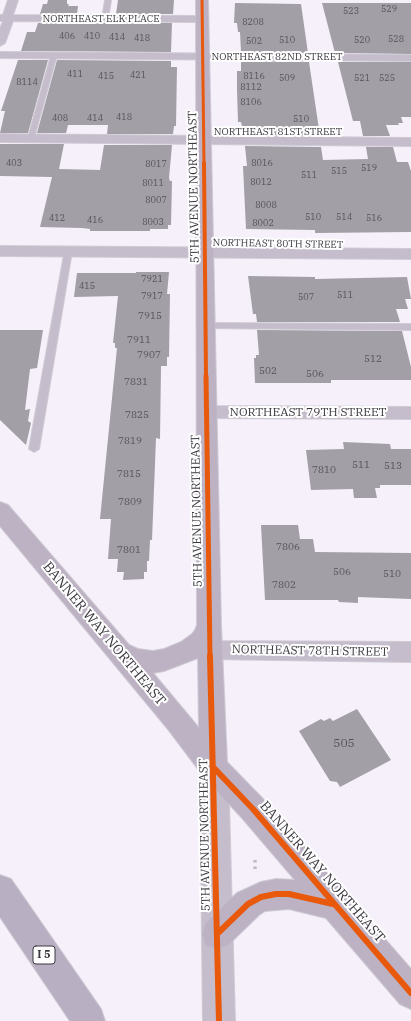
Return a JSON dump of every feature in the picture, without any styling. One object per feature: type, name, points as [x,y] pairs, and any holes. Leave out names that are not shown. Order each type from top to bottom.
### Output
[{"type":"highway","name":"I 5","points":[[0,890],[89,1021]]},
{"type":"main road","name":"5TH AVENUE NORTHEAST","points":[[202,0],[203,141],[206,252],[204,326],[209,637],[214,768]]},
{"type":"main road","name":"BANNER WAY NORTHEAST","points":[[0,511],[176,719],[214,768],[253,809],[411,993]]},
{"type":"main road","points":[[120,652],[137,660],[153,662],[164,660],[190,650],[201,642],[206,634],[209,637]]},
{"type":"main road","points":[[217,934],[248,904],[261,897],[276,894],[289,894],[333,904]]},
{"type":"street","points":[[0,43],[4,18],[8,13],[13,0]]},
{"type":"street","name":"NORTHEAST ELK PLACE","points":[[4,18],[202,19]]},
{"type":"street","name":"NORTHEAST 82ND STREET","points":[[0,55],[411,58]]},
{"type":"street","name":"NORTHEAST 81ST STREET","points":[[0,138],[411,142]]},
{"type":"street","name":"NORTHEAST 80TH STREET","points":[[0,251],[411,254]]},
{"type":"street","name":"NORTHEAST 79TH STREET","points":[[206,412],[411,413]]},
{"type":"street","name":"NORTHEAST 78TH STREET","points":[[209,637],[411,652]]},
{"type":"street","name":"5TH AVENUE NORTHEAST","points":[[214,768],[219,1021]]},
{"type":"lane","points":[[105,19],[108,0]]},
{"type":"lane","points":[[31,138],[54,55]]},
{"type":"lane","points":[[34,449],[68,251]]},
{"type":"lane","points":[[204,326],[411,327]]},
{"type":"building","points":[[48,0],[67,0],[67,4],[69,4],[68,6],[78,6],[77,14],[40,14],[43,4],[47,4]]},
{"type":"building","points":[[118,0],[174,0],[173,14],[116,14]]},
{"type":"building","points":[[235,3],[301,4],[308,53],[241,52],[240,32],[238,32],[237,23],[234,23]]},
{"type":"building","points":[[322,3],[411,3],[411,54],[335,53]]},
{"type":"building","points":[[38,23],[172,23],[171,52],[21,51],[27,32],[35,32]]},
{"type":"building","points":[[18,60],[48,60],[28,133],[0,133],[5,111],[1,111]]},
{"type":"building","points":[[57,60],[171,61],[171,67],[177,67],[176,126],[174,126],[173,134],[107,134],[108,125],[68,125],[66,133],[37,133]]},
{"type":"building","points":[[241,61],[309,62],[320,136],[244,135],[241,122],[238,122],[237,71],[241,71]]},
{"type":"building","points":[[338,62],[411,62],[411,117],[401,117],[403,123],[398,123],[399,125],[386,125],[390,136],[363,136],[360,121],[353,121]]},
{"type":"building","points":[[0,144],[64,144],[59,169],[100,170],[104,145],[172,145],[169,178],[170,181],[172,181],[171,225],[168,225],[168,229],[150,229],[150,231],[90,231],[90,229],[82,228],[40,227],[52,177],[0,176]]},
{"type":"building","points":[[245,146],[321,147],[323,160],[368,159],[366,147],[393,147],[397,162],[408,162],[411,171],[411,232],[315,233],[315,230],[246,229],[243,166],[247,166]]},
{"type":"building","points":[[169,272],[167,294],[170,294],[169,357],[167,357],[167,366],[161,366],[160,439],[156,438],[152,540],[150,540],[147,572],[144,572],[144,579],[123,580],[124,572],[117,572],[118,559],[108,559],[111,519],[100,519],[117,348],[115,348],[115,343],[113,343],[118,296],[74,297],[77,273]]},
{"type":"building","points":[[248,276],[315,277],[315,279],[407,277],[411,299],[405,299],[408,309],[396,309],[400,322],[257,322],[256,314],[253,314]]},
{"type":"building","points":[[0,330],[43,330],[37,368],[30,369],[25,410],[30,409],[28,421],[31,423],[26,445],[0,420]]},
{"type":"building","points":[[257,330],[402,331],[411,367],[411,380],[331,380],[331,383],[255,383],[254,358],[256,358],[256,355],[259,355]]},
{"type":"building","points":[[343,442],[390,444],[391,449],[411,449],[411,485],[380,485],[380,488],[375,488],[377,498],[354,498],[353,489],[311,490],[306,450],[344,449]]},
{"type":"building","points":[[261,525],[298,525],[300,539],[313,539],[315,552],[411,553],[411,599],[358,597],[358,603],[339,602],[338,600],[265,600]]},
{"type":"building","points":[[357,709],[391,760],[340,787],[337,782],[330,781],[299,731],[321,719],[324,721],[330,718],[333,721]]},
{"type":"cycle path","points":[[202,0],[209,625],[214,768],[219,1021]]},
{"type":"cycle path","points":[[214,768],[253,809],[411,993]]},
{"type":"cycle path","points":[[217,934],[248,904],[261,897],[276,894],[289,894],[333,904]]}]
